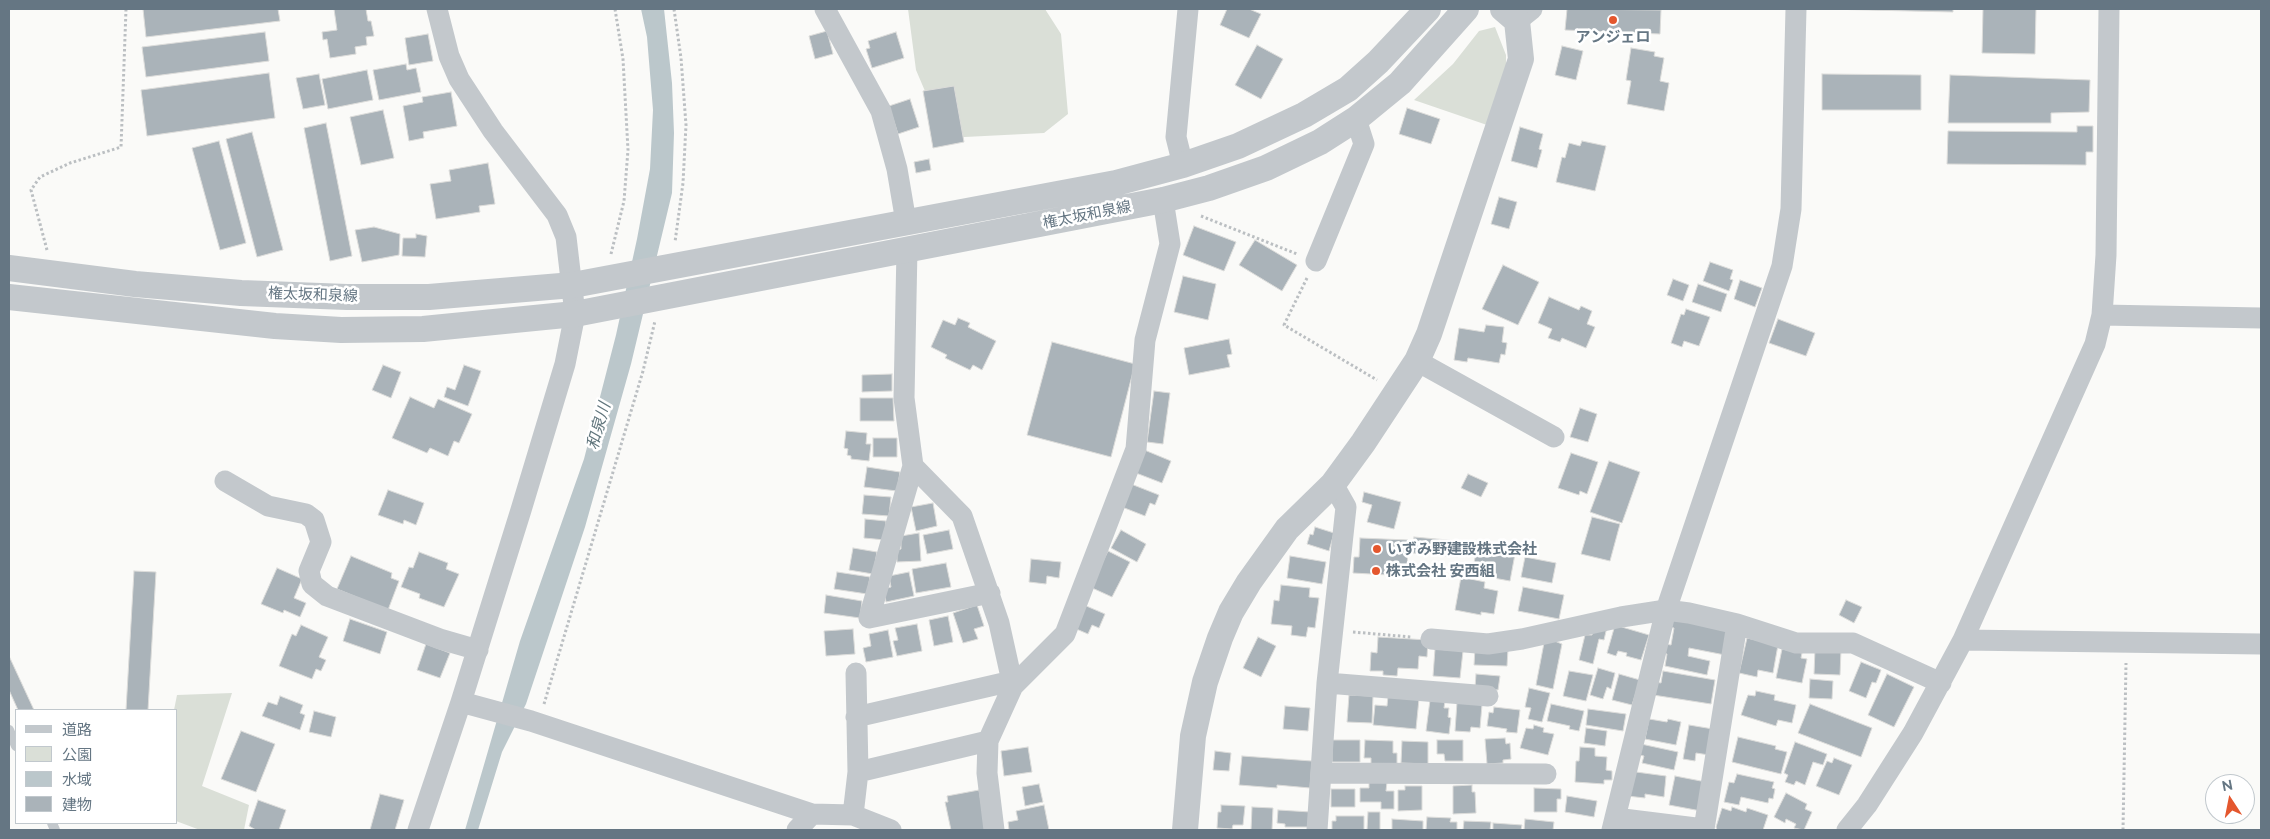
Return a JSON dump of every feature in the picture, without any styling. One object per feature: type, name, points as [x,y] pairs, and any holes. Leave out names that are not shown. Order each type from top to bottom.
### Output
[{"type":"street","points":[[418,830],[478,650],[565,364],[575,314],[566,237],[557,215],[493,131],[459,79],[444,40],[437,9]]},
{"type":"street","points":[[825,9],[881,111],[897,169],[906,222]]},
{"type":"street","points":[[1183,166],[1176,137],[1188,9]]},
{"type":"street","name":"権太坂和泉線","points":[[9,268],[145,285],[241,293],[347,297],[429,297],[573,284],[1116,183],[1183,166],[1238,146],[1304,116],[1348,89],[1378,62],[1428,9]]},
{"type":"street","name":"権太坂和泉線","points":[[9,297],[275,326],[341,330],[423,329],[575,314],[656,300],[1162,200],[1209,188],[1266,168],[1320,142],[1356,119],[1400,83],[1466,9]]},
{"type":"street","points":[[1737,624],[1704,829],[1614,824],[1666,610],[1782,266],[1791,209],[1796,9]]},
{"type":"street","points":[[1847,830],[1867,805],[1893,765],[1941,683],[1963,640],[2095,344],[2102,315],[2106,255],[2109,9]]},
{"type":"street","points":[[1185,830],[1193,736],[1205,682],[1220,638],[1248,582],[1287,529],[1333,484],[1363,443],[1417,361],[1432,324],[1520,59],[1517,13]]},
{"type":"street","points":[[1316,261],[1364,144],[1356,119]]},
{"type":"street","points":[[994,830],[987,773],[988,741],[1013,683],[1065,634],[1136,449],[1146,340],[1170,244],[1162,200]]},
{"type":"street","points":[[907,249],[904,398],[913,466],[869,618],[990,593]]},
{"type":"street","points":[[2102,315],[2261,318]]},
{"type":"street","points":[[1417,361],[1554,437]]},
{"type":"street","points":[[913,466],[962,516],[990,593],[1013,683]]},
{"type":"street","points":[[225,481],[268,506],[306,514],[314,520],[321,542],[309,571],[312,584],[326,596],[478,650]]},
{"type":"street","points":[[1317,830],[1327,683],[1346,507],[1333,484]]},
{"type":"street","points":[[1431,639],[1488,644],[1522,639],[1621,617],[1666,610],[1689,613],[1737,624],[1796,642],[1853,643],[1941,683]]},
{"type":"street","points":[[1963,640],[2261,644]]},
{"type":"street","points":[[853,815],[858,772],[856,673]]},
{"type":"street","points":[[856,716],[1013,683]]},
{"type":"street","points":[[1327,683],[1488,696]]},
{"type":"street","points":[[461,702],[534,722],[812,814],[853,815],[891,830]]},
{"type":"street","points":[[858,772],[988,741]]},
{"type":"street","points":[[1321,773],[1546,774]]},
{"type":"street","points":[[798,830],[812,814]]},
{"type":"lane","points":[[9,730],[15,744]]},
{"type":"path","points":[[42,272],[48,253],[47,243],[31,190],[40,177],[70,163],[121,147],[126,9]]},
{"type":"path","points":[[611,277],[624,200],[628,150],[624,59],[615,9]]},
{"type":"path","points":[[666,267],[683,183],[686,125],[681,58],[674,9]]},
{"type":"path","points":[[1198,215],[1316,261],[1284,325],[1397,392]]},
{"type":"path","points":[[534,722],[643,371],[656,300]]},
{"type":"path","points":[[1332,630],[1431,639]]},
{"type":"path","points":[[2123,830],[2126,642]]},
{"type":"green space","points":[[908,9],[1045,9],[1061,34],[1068,114],[1044,133],[945,138],[916,70]]},
{"type":"green space","points":[[1495,27],[1506,55],[1506,67],[1487,125],[1414,100],[1453,64],[1479,31]]},
{"type":"green space","points":[[232,693],[202,786],[249,805],[244,830],[200,830],[178,822],[178,709],[174,709],[177,695]]},
{"type":"water","name":"和泉川","points":[[641,9],[664,9],[672,83],[674,133],[672,193],[631,364],[585,527],[526,704],[502,752],[478,830],[465,830],[520,641],[584,459],[616,335],[637,239],[650,169],[653,110],[647,37]]},
{"type":"building","points":[[143,9],[278,9],[280,21],[146,37]]},
{"type":"building","points":[[334,9],[366,9],[374,36],[366,37],[367,45],[355,47],[356,54],[330,58],[327,39],[323,40],[322,32],[337,30]]},
{"type":"building","points":[[1227,9],[1249,9],[1261,14],[1249,38],[1220,25]]},
{"type":"building","name":"アンジェロ","points":[[1567,9],[1661,10],[1660,34],[1565,30]]},
{"type":"building","points":[[1825,9],[1953,9],[1953,12]]},
{"type":"building","points":[[1983,9],[2036,9],[2035,54],[1982,53]]},
{"type":"building","points":[[827,31],[833,54],[815,59],[809,36]]},
{"type":"building","points":[[265,32],[269,61],[146,77],[142,47]]},
{"type":"building","points":[[896,32],[904,58],[872,68],[866,49],[870,48],[868,41]]},
{"type":"building","points":[[428,34],[433,61],[409,65],[405,38]]},
{"type":"building","points":[[1257,45],[1283,59],[1261,99],[1235,85]]},
{"type":"building","points":[[1562,46],[1583,51],[1576,80],[1555,75]]},
{"type":"building","points":[[1631,48],[1655,52],[1654,56],[1664,58],[1660,81],[1669,83],[1664,111],[1627,104],[1631,81],[1626,80]]},
{"type":"building","points":[[406,64],[407,70],[416,68],[421,92],[379,100],[373,70]]},
{"type":"building","points":[[367,70],[373,100],[328,109],[322,79]]},
{"type":"building","points":[[269,73],[275,118],[147,136],[141,90]]},
{"type":"building","points":[[319,74],[325,105],[303,109],[296,78]]},
{"type":"building","points":[[1822,74],[1921,75],[1921,110],[1822,110]]},
{"type":"building","points":[[1950,75],[2090,80],[2089,112],[2051,113],[2051,123],[1948,123]]},
{"type":"building","points":[[954,86],[964,142],[933,148],[923,91]]},
{"type":"building","points":[[451,92],[457,126],[423,132],[424,138],[409,141],[403,106],[423,102],[422,97]]},
{"type":"building","points":[[910,99],[919,127],[898,134],[889,106]]},
{"type":"building","points":[[1407,108],[1440,119],[1431,144],[1399,134]]},
{"type":"building","points":[[383,110],[394,158],[361,165],[350,117]]},
{"type":"building","points":[[326,123],[352,256],[330,261],[304,128]]},
{"type":"building","points":[[2077,126],[2093,126],[2093,152],[2086,152],[2086,165],[1947,164],[1948,131],[2077,132]]},
{"type":"building","points":[[1520,127],[1543,134],[1539,149],[1542,150],[1537,168],[1511,161]]},
{"type":"building","points":[[252,132],[283,250],[257,257],[226,139]]},
{"type":"building","points":[[219,141],[246,243],[220,250],[192,148]]},
{"type":"building","points":[[1582,141],[1606,146],[1595,191],[1556,182],[1562,157],[1565,158],[1569,143],[1580,146]]},
{"type":"building","points":[[929,159],[931,170],[916,173],[914,162]]},
{"type":"building","points":[[488,163],[495,204],[479,206],[480,212],[436,219],[430,184],[451,181],[449,170]]},
{"type":"building","points":[[1499,197],[1517,202],[1509,229],[1491,224]]},
{"type":"building","points":[[1194,226],[1236,242],[1224,271],[1183,255]]},
{"type":"building","points":[[374,227],[400,234],[399,255],[362,262],[355,230]]},
{"type":"building","points":[[416,234],[427,236],[425,257],[402,256],[403,238],[416,238]]},
{"type":"building","points":[[1255,240],[1297,265],[1282,291],[1239,265]]},
{"type":"building","points":[[1710,262],[1733,270],[1730,279],[1733,280],[1729,291],[1703,281]]},
{"type":"building","points":[[1503,265],[1539,282],[1518,325],[1482,309]]},
{"type":"building","points":[[1183,276],[1216,284],[1208,320],[1174,312]]},
{"type":"building","points":[[1673,279],[1689,285],[1683,301],[1667,295]]},
{"type":"building","points":[[1740,280],[1762,288],[1755,307],[1734,299]]},
{"type":"building","points":[[1698,284],[1727,294],[1721,312],[1692,302]]},
{"type":"building","points":[[1549,297],[1579,310],[1581,306],[1592,311],[1587,324],[1595,327],[1586,348],[1562,338],[1560,342],[1548,338],[1552,329],[1538,323]]},
{"type":"building","points":[[1686,309],[1710,317],[1699,346],[1684,341],[1682,347],[1671,343],[1681,314],[1684,315]]},
{"type":"building","points":[[958,318],[970,323],[968,327],[996,341],[982,370],[973,365],[970,370],[945,358],[947,355],[931,347],[943,320],[955,325]]},
{"type":"building","points":[[1778,319],[1815,333],[1806,356],[1769,343]]},
{"type":"building","points":[[1486,325],[1504,327],[1502,342],[1507,343],[1505,355],[1501,354],[1499,363],[1468,358],[1467,362],[1454,360],[1459,328],[1484,332]]},
{"type":"building","points":[[1229,339],[1232,354],[1227,355],[1230,367],[1189,375],[1184,348]]},
{"type":"building","points":[[1052,342],[1135,364],[1111,457],[1027,435]]},
{"type":"building","points":[[383,365],[401,372],[391,398],[372,390]]},
{"type":"building","points":[[464,365],[481,371],[468,406],[444,397],[447,387],[455,390]]},
{"type":"building","points":[[892,374],[892,391],[862,392],[862,375]]},
{"type":"building","points":[[1154,391],[1170,393],[1163,444],[1147,442]]},
{"type":"building","points":[[410,397],[434,408],[438,399],[472,414],[459,443],[454,441],[448,456],[430,448],[427,453],[392,438]]},
{"type":"building","points":[[860,398],[893,398],[894,421],[860,421]]},
{"type":"building","points":[[1580,408],[1597,414],[1588,442],[1570,437]]},
{"type":"building","points":[[846,431],[867,433],[866,444],[871,444],[869,461],[851,459],[851,456],[847,455],[848,449],[844,448]]},
{"type":"building","points":[[873,438],[897,438],[897,457],[873,457]]},
{"type":"building","points":[[1142,449],[1171,461],[1162,483],[1136,473]]},
{"type":"building","points":[[1571,453],[1598,462],[1587,494],[1580,491],[1579,495],[1558,488]]},
{"type":"building","points":[[1609,461],[1640,472],[1622,523],[1590,512]]},
{"type":"building","points":[[867,467],[900,472],[897,491],[864,487]]},
{"type":"building","points":[[1468,474],[1488,483],[1481,497],[1461,488]]},
{"type":"building","points":[[1131,484],[1159,495],[1155,505],[1150,503],[1145,516],[1122,507]]},
{"type":"building","points":[[388,490],[424,503],[416,525],[404,520],[403,524],[378,515]]},
{"type":"building","points":[[1364,492],[1401,502],[1394,529],[1367,522],[1372,505],[1362,502]]},
{"type":"building","points":[[864,495],[891,497],[889,516],[862,514]]},
{"type":"building","points":[[933,503],[937,526],[916,531],[911,507]]},
{"type":"building","points":[[1592,517],[1620,524],[1610,561],[1581,554]]},
{"type":"building","points":[[865,519],[886,521],[885,540],[864,538]]},
{"type":"building","points":[[1315,527],[1334,533],[1329,551],[1307,544],[1310,534],[1313,535]]},
{"type":"building","points":[[949,530],[953,549],[927,554],[923,535]]},
{"type":"building","points":[[1121,530],[1146,544],[1137,562],[1111,548]]},
{"type":"building","points":[[919,533],[921,561],[897,562],[897,550],[901,549],[901,536]]},
{"type":"building","points":[[1414,537],[1459,541],[1458,557],[1412,553]]},
{"type":"building","points":[[1360,538],[1408,540],[1407,576],[1353,573],[1354,557],[1359,557]]},
{"type":"building","points":[[853,548],[877,552],[873,574],[849,570]]},
{"type":"building","points":[[1108,551],[1130,562],[1112,597],[1090,587]]},
{"type":"building","points":[[1496,551],[1515,554],[1510,581],[1472,574],[1476,552],[1496,556]]},
{"type":"building","points":[[419,552],[448,563],[446,569],[459,574],[444,607],[419,598],[420,594],[401,587],[409,567],[413,568]]},
{"type":"building","points":[[351,556],[392,573],[391,578],[399,581],[388,610],[337,589]]},
{"type":"building","points":[[1290,556],[1326,562],[1322,584],[1287,578]]},
{"type":"building","points":[[1525,557],[1556,563],[1552,583],[1521,577]]},
{"type":"building","points":[[1031,559],[1061,562],[1059,578],[1047,576],[1046,584],[1029,582]]},
{"type":"building","points":[[946,563],[951,587],[916,593],[912,569]]},
{"type":"building","points":[[277,568],[302,579],[294,598],[306,603],[300,617],[284,610],[283,613],[261,604]]},
{"type":"building","points":[[134,571],[156,572],[148,709],[126,709]]},
{"type":"building","points":[[837,572],[870,577],[867,594],[834,589]]},
{"type":"building","points":[[909,572],[914,596],[886,602],[884,589],[891,587],[889,576]]},
{"type":"building","points":[[1461,577],[1485,582],[1484,588],[1498,591],[1494,614],[1481,612],[1481,615],[1455,610]]},
{"type":"building","points":[[1281,585],[1310,588],[1309,597],[1319,598],[1315,628],[1308,627],[1306,637],[1291,635],[1292,626],[1271,624],[1274,600],[1279,601]]},
{"type":"building","points":[[1523,587],[1564,595],[1559,619],[1518,611]]},
{"type":"building","points":[[826,595],[862,601],[860,618],[824,613]]},
{"type":"building","points":[[1846,600],[1862,607],[1854,623],[1839,615]]},
{"type":"building","points":[[977,605],[984,626],[974,629],[978,639],[963,643],[953,613]]},
{"type":"building","points":[[1084,605],[1105,614],[1099,628],[1092,625],[1088,634],[1074,628]]},
{"type":"building","points":[[948,616],[953,642],[934,646],[929,620]]},
{"type":"building","points":[[1672,617],[1730,629],[1725,655],[1689,648],[1688,656],[1710,661],[1707,675],[1665,666],[1667,654],[1663,653],[1665,644],[1671,645],[1674,628],[1669,627]]},
{"type":"building","points":[[350,619],[387,632],[380,654],[343,641]]},
{"type":"building","points":[[917,624],[922,651],[897,656],[893,641],[898,640],[895,628]]},
{"type":"building","points":[[301,625],[328,637],[319,657],[326,660],[321,671],[316,669],[312,679],[279,666],[292,634],[296,636]]},
{"type":"building","points":[[1615,625],[1649,635],[1641,660],[1626,656],[1627,653],[1618,651],[1616,656],[1607,653]]},
{"type":"building","points":[[1607,627],[1604,640],[1599,639],[1593,664],[1579,660],[1585,635],[1592,635],[1593,630]]},
{"type":"building","points":[[853,629],[855,654],[826,656],[824,631]]},
{"type":"building","points":[[888,630],[893,657],[866,662],[863,648],[871,646],[869,634]]},
{"type":"building","points":[[1258,637],[1276,646],[1261,677],[1243,668]]},
{"type":"building","points":[[1378,637],[1428,640],[1427,657],[1419,656],[1418,669],[1398,668],[1397,676],[1383,675],[1383,671],[1370,671],[1371,652],[1377,653]]},
{"type":"building","points":[[1747,638],[1778,645],[1773,673],[1758,670],[1757,677],[1739,673]]},
{"type":"building","points":[[1552,640],[1562,644],[1553,689],[1536,685],[1544,643]]},
{"type":"building","points":[[426,644],[450,653],[440,678],[417,670]]},
{"type":"building","points":[[1475,648],[1508,649],[1507,666],[1474,665]]},
{"type":"building","points":[[1435,649],[1463,651],[1460,678],[1433,676]]},
{"type":"building","points":[[1782,649],[1802,653],[1801,658],[1807,659],[1802,683],[1776,678]]},
{"type":"building","points":[[1815,649],[1841,650],[1840,675],[1814,674]]},
{"type":"building","points":[[9,656],[34,709],[18,709],[9,690]]},
{"type":"building","points":[[1861,662],[1881,670],[1876,683],[1872,682],[1866,698],[1849,691]]},
{"type":"building","points":[[1598,668],[1615,673],[1611,689],[1607,687],[1603,699],[1590,695]]},
{"type":"building","points":[[1569,671],[1593,675],[1586,701],[1563,696]]},
{"type":"building","points":[[1663,671],[1715,680],[1711,704],[1653,695],[1655,682],[1661,683]]},
{"type":"building","points":[[1476,674],[1500,676],[1498,690],[1475,688]]},
{"type":"building","points":[[1619,674],[1640,680],[1632,705],[1612,700]]},
{"type":"building","points":[[1887,674],[1914,687],[1894,727],[1868,715]]},
{"type":"building","points":[[1810,679],[1833,681],[1832,699],[1809,698]]},
{"type":"building","points":[[1529,688],[1550,693],[1542,722],[1528,719],[1531,708],[1525,707]]},
{"type":"building","points":[[1756,691],[1775,695],[1774,700],[1796,705],[1792,723],[1778,720],[1776,726],[1741,715],[1748,695],[1755,696]]},
{"type":"building","points":[[1349,695],[1373,696],[1372,723],[1347,722]]},
{"type":"building","points":[[280,696],[303,705],[300,713],[305,715],[300,730],[262,716],[268,702],[277,705]]},
{"type":"building","points":[[1388,696],[1419,699],[1416,729],[1373,725],[1375,705],[1387,706]]},
{"type":"building","points":[[1430,700],[1445,701],[1444,708],[1449,708],[1448,717],[1451,718],[1449,734],[1426,731]]},
{"type":"building","points":[[1457,702],[1482,705],[1480,728],[1471,727],[1470,732],[1455,731]]},
{"type":"building","points":[[1551,704],[1584,711],[1579,731],[1569,729],[1570,726],[1547,721]]},
{"type":"building","points":[[1810,704],[1872,728],[1861,757],[1798,733]]},
{"type":"building","points":[[1285,706],[1310,708],[1308,731],[1283,729]]},
{"type":"building","points":[[1494,707],[1520,710],[1517,733],[1506,732],[1507,729],[1487,726],[1489,712],[1493,713]]},
{"type":"building","points":[[1588,709],[1626,714],[1623,731],[1586,725]]},
{"type":"building","points":[[314,711],[336,717],[331,737],[309,732]]},
{"type":"building","points":[[1649,719],[1667,722],[1668,719],[1681,722],[1676,745],[1645,739]]},
{"type":"building","points":[[1534,725],[1544,728],[1543,732],[1554,734],[1548,755],[1520,748],[1526,728],[1533,729]]},
{"type":"building","points":[[1689,725],[1713,729],[1709,755],[1696,753],[1695,761],[1683,759]]},
{"type":"building","points":[[1586,728],[1607,731],[1605,746],[1584,743]]},
{"type":"building","points":[[241,731],[275,744],[256,792],[221,779]]},
{"type":"building","points":[[1738,737],[1776,746],[1775,749],[1787,752],[1781,774],[1732,762]]},
{"type":"building","points":[[1505,738],[1506,744],[1510,743],[1511,759],[1503,760],[1503,763],[1487,764],[1485,739]]},
{"type":"building","points":[[1332,740],[1360,740],[1360,762],[1332,762]]},
{"type":"building","points":[[1365,740],[1393,741],[1393,753],[1397,753],[1397,766],[1371,765],[1371,758],[1364,758]]},
{"type":"building","points":[[1437,740],[1463,740],[1463,761],[1445,761],[1444,754],[1437,754]]},
{"type":"building","points":[[1402,741],[1428,742],[1428,764],[1401,763]]},
{"type":"building","points":[[1795,742],[1827,754],[1823,765],[1813,762],[1805,785],[1796,781],[1794,785],[1785,782],[1788,775],[1784,773]]},
{"type":"building","points":[[1641,744],[1678,752],[1674,770],[1642,763],[1644,756],[1639,755]]},
{"type":"building","points":[[1028,747],[1032,772],[1004,776],[1001,751]]},
{"type":"building","points":[[1580,747],[1595,748],[1595,756],[1607,757],[1606,770],[1612,771],[1612,780],[1604,780],[1604,784],[1575,782],[1576,761],[1579,761]]},
{"type":"building","points":[[1215,751],[1231,753],[1229,771],[1213,770]]},
{"type":"building","points":[[1242,756],[1312,761],[1310,788],[1277,785],[1277,788],[1239,785]]},
{"type":"building","points":[[1834,758],[1852,765],[1839,795],[1816,786],[1827,761],[1832,763]]},
{"type":"building","points":[[1636,772],[1666,776],[1664,797],[1645,794],[1645,798],[1627,796]]},
{"type":"building","points":[[1737,774],[1774,782],[1772,788],[1775,789],[1773,799],[1769,798],[1768,803],[1741,797],[1739,805],[1724,802],[1729,782],[1734,783]]},
{"type":"building","points":[[1675,776],[1706,782],[1701,811],[1669,805]]},
{"type":"building","points":[[1369,782],[1387,782],[1386,791],[1394,791],[1394,809],[1381,809],[1381,802],[1360,802],[1360,788],[1369,788]]},
{"type":"building","points":[[1039,784],[1043,802],[1025,806],[1022,787]]},
{"type":"building","points":[[1472,785],[1472,792],[1475,792],[1476,813],[1453,814],[1453,786]]},
{"type":"building","points":[[1405,786],[1422,786],[1422,810],[1398,811],[1398,790],[1405,790]]},
{"type":"building","points":[[1534,788],[1561,789],[1561,799],[1557,799],[1557,812],[1534,812]]},
{"type":"building","points":[[1331,789],[1355,789],[1355,807],[1331,807]]},
{"type":"building","points":[[979,790],[986,830],[951,830],[945,802],[948,802],[947,796]]},
{"type":"building","points":[[1786,793],[1807,804],[1805,809],[1812,812],[1804,830],[1794,828],[1796,824],[1786,819],[1785,823],[1774,817]]},
{"type":"building","points":[[380,794],[404,800],[395,830],[370,830]]},
{"type":"building","points":[[1567,796],[1597,801],[1594,817],[1565,812]]},
{"type":"building","points":[[258,800],[286,810],[279,830],[256,830],[249,826]]},
{"type":"building","points":[[1044,805],[1049,830],[1009,830],[1008,822],[1018,820],[1016,811]]},
{"type":"building","points":[[1221,805],[1245,806],[1243,825],[1233,825],[1232,829],[1217,828],[1218,812],[1221,812]]},
{"type":"building","points":[[1252,807],[1273,808],[1272,830],[1251,830]]},
{"type":"building","points":[[1732,807],[1746,812],[1747,808],[1768,815],[1763,830],[1717,830],[1716,827],[1722,808],[1731,811]]},
{"type":"building","points":[[1278,810],[1311,812],[1310,827],[1285,827],[1285,824],[1277,823]]},
{"type":"building","points":[[1368,812],[1380,812],[1380,830],[1367,830]]},
{"type":"building","points":[[1336,816],[1364,816],[1364,830],[1332,830],[1332,821],[1336,821]]},
{"type":"building","points":[[1427,817],[1451,818],[1450,822],[1457,822],[1457,830],[1426,830]]},
{"type":"building","points":[[1392,819],[1423,821],[1423,830],[1392,830]]},
{"type":"building","points":[[1525,819],[1554,822],[1553,830],[1524,830]]},
{"type":"building","points":[[1464,821],[1491,822],[1490,830],[1463,830]]},
{"type":"building","points":[[1493,823],[1522,825],[1521,830],[1493,830]]},
{"type":"place","name":"アンジェロ","points":[[1613,20]]},
{"type":"place","name":"いずみ野建設株式会社","points":[[1377,549]]},
{"type":"place","name":"株式会社 安西組","points":[[1376,571]]}]
